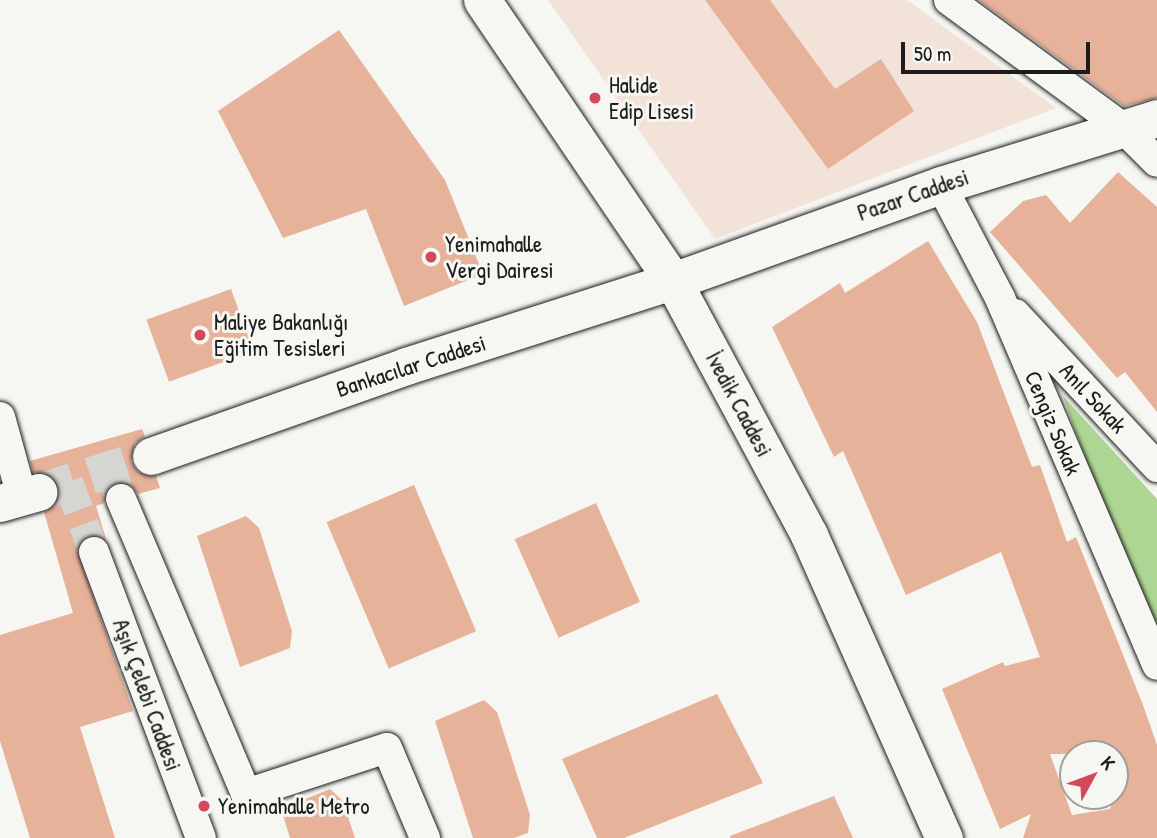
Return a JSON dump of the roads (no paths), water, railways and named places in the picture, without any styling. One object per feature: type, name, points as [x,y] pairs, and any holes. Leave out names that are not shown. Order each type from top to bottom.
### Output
[{"type":"main road","name":"İvedik Caddesi","points":[[482,0],[673,282],[809,535],[944,838]]},
{"type":"main road","name":"Pazar Caddesi","points":[[673,282],[941,185],[1157,118]]},
{"type":"main road","name":"Bankacılar Caddesi","points":[[151,456],[406,366],[673,282]]},
{"type":"street","points":[[949,0],[1122,127],[1157,162]]},
{"type":"street","name":"Cengiz Sokak","points":[[941,185],[1000,298],[1157,665]]},
{"type":"street","name":"Anıl Sokak","points":[[1000,298],[1157,467]]},
{"type":"street","points":[[0,416],[20,497]]},
{"type":"street","points":[[121,499],[246,794],[387,748],[425,838]]},
{"type":"street","name":"Aşık Çelebi Caddesi","points":[[94,552],[201,838]]},
{"type":"tunnel","points":[[38,492],[151,456]]},
{"type":"tunnel","points":[[108,470],[121,499]]},
{"type":"tunnel","points":[[68,482],[94,552]]},
{"type":"place","name":"Halide Edip Lisesi","points":[[595,98]]},
{"type":"place","name":"Yenimahalle Vergi Dairesi","points":[[431,257]]},
{"type":"place","name":"Maliye Bakanlığı Eğitim Tesisleri","points":[[200,335]]},
{"type":"place","name":"Yenimahalle Metro","points":[[204,806]]}]
